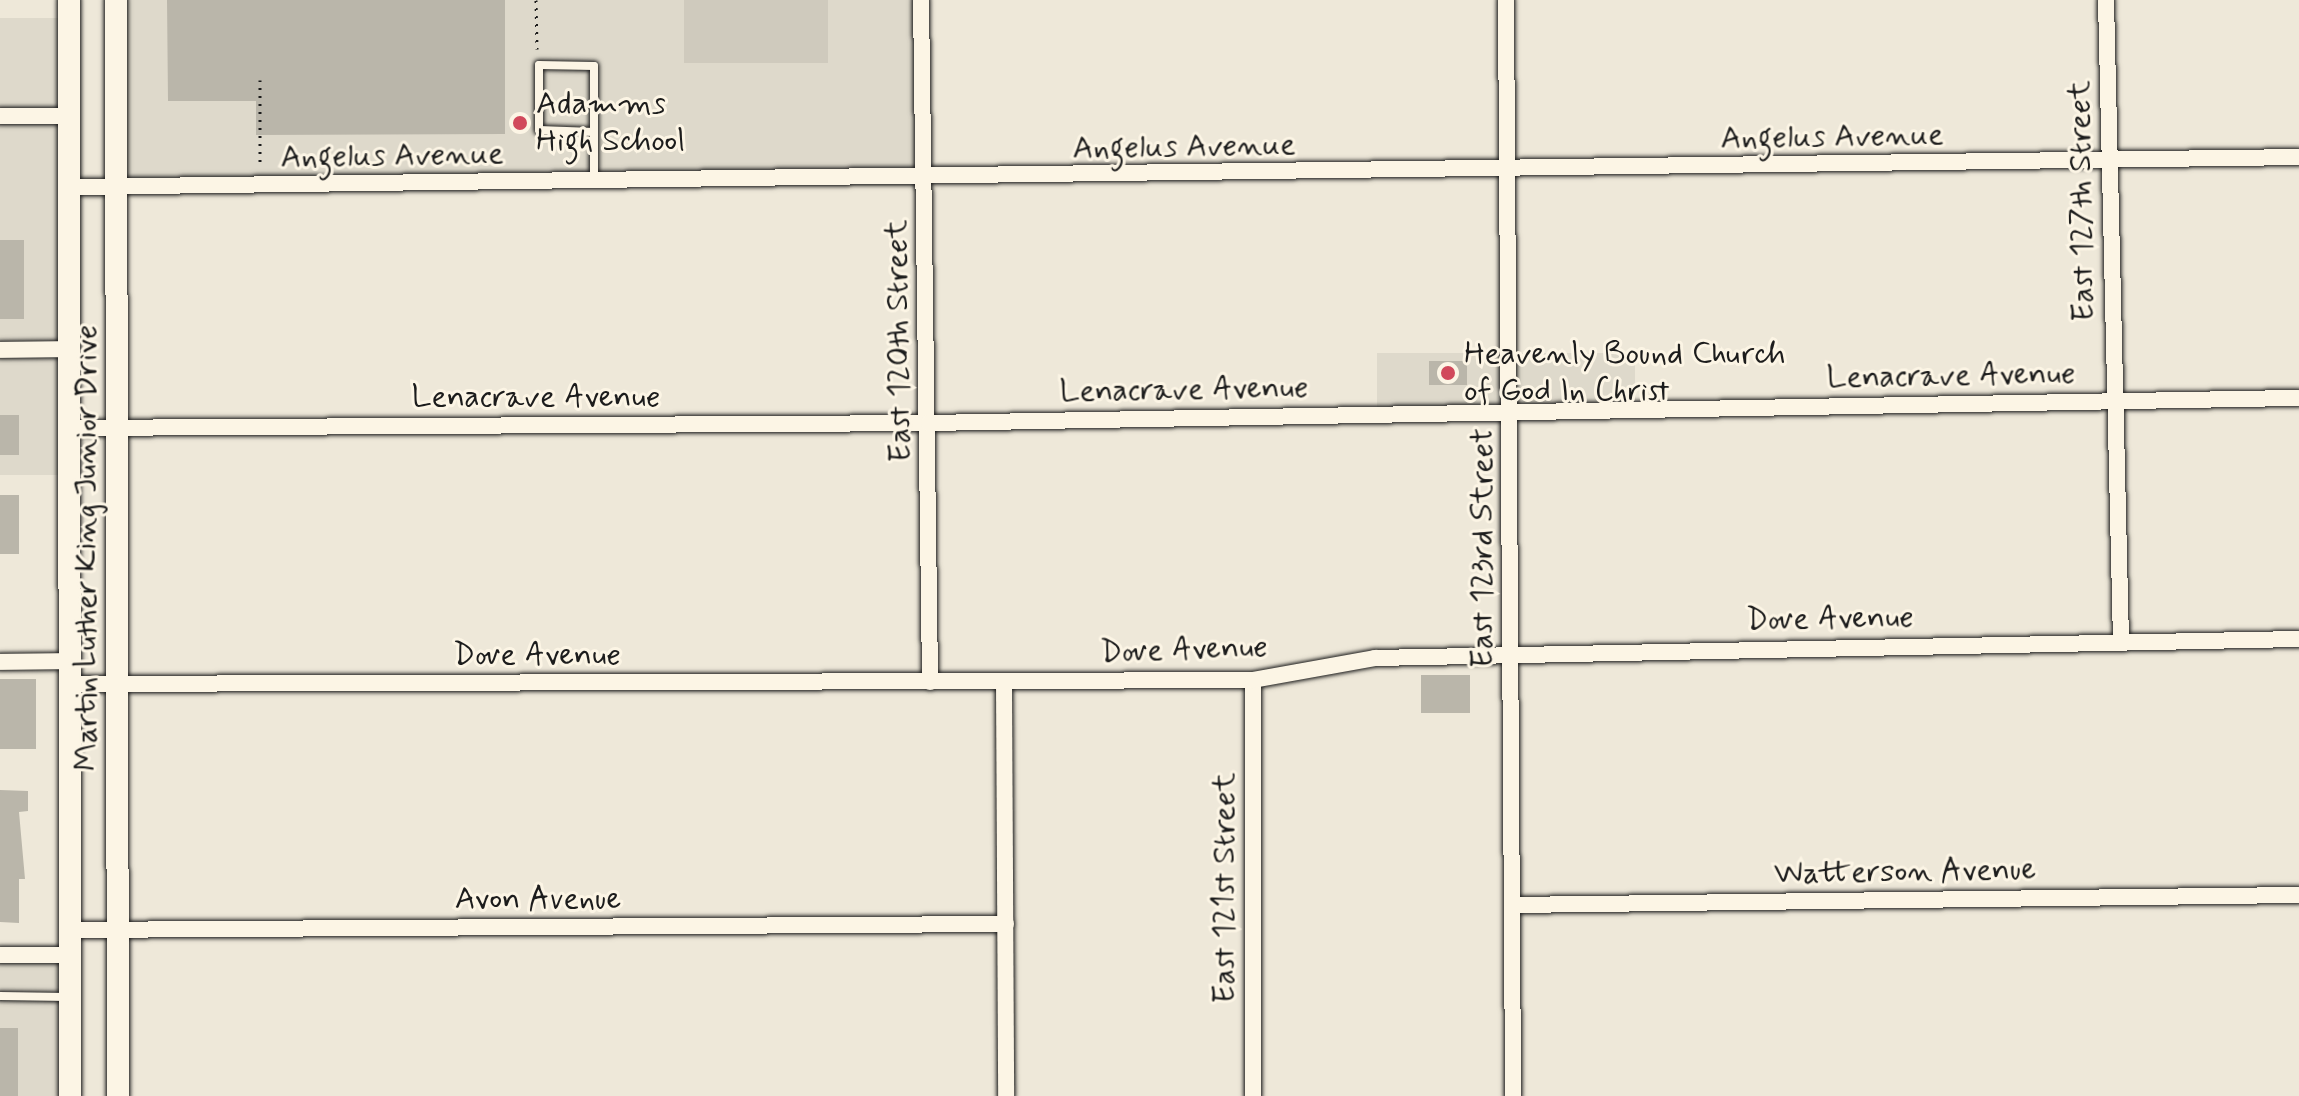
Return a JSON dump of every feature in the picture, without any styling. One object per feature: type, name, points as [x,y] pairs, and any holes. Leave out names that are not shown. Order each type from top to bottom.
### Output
[{"type":"main road","name":"Martin Luther King Junior Drive","points":[[69,0],[70,1096]]},
{"type":"main road","name":"Martin Luther King Junior Drive","points":[[116,0],[118,1096]]},
{"type":"street","name":"East 120th Street","points":[[921,0],[929,423],[930,682]]},
{"type":"street","name":"East 123rd Street","points":[[1506,0],[1513,1096]]},
{"type":"street","name":"East 127th Street","points":[[2106,0],[2121,642]]},
{"type":"street","points":[[0,116],[69,116]]},
{"type":"street","name":"Angelus Avenue","points":[[69,187],[925,178],[2299,157]]},
{"type":"street","points":[[0,350],[69,349]]},
{"type":"street","name":"Lenacrave Avenue","points":[[69,428],[929,423],[2299,398]]},
{"type":"street","name":"Dove Avenue","points":[[0,662],[69,672],[119,684],[1004,683],[1253,680],[1375,658],[1511,653],[2299,639]]},
{"type":"street","name":"East 121st Street","points":[[1253,680],[1253,1096]]},
{"type":"street","points":[[1004,683],[1006,1096]]},
{"type":"street","name":"Watterson Avenue","points":[[1512,905],[2299,895]]},
{"type":"street","name":"Avon Avenue","points":[[71,930],[1006,924]]},
{"type":"street","points":[[0,955],[71,955]]},
{"type":"lane","points":[[594,132],[539,130],[539,65],[594,66],[594,132],[594,181]]},
{"type":"lane","points":[[0,996],[71,997]]},
{"type":"path","points":[[536,0],[537,49]]},
{"type":"path","points":[[260,80],[260,166]]},
{"type":"shaded area","name":"Adamms High School","points":[[116,0],[921,0],[921,186],[116,186]]},
{"type":"shaded area","points":[[684,0],[828,0],[828,63],[684,63]]},
{"type":"shaded area","points":[[0,18],[69,18],[69,475],[0,475]]},
{"type":"shaded area","points":[[1377,353],[1635,353],[1635,410],[1377,410]]},
{"type":"shaded area","points":[[0,955],[71,955],[71,1096],[0,1096]]},
{"type":"building","points":[[167,0],[505,0],[505,134],[256,135],[256,101],[168,101]]},
{"type":"building","points":[[0,240],[24,240],[24,319],[0,319]]},
{"type":"building","name":"Heavenly Bound Church of God In Christ","points":[[1429,361],[1467,361],[1467,385],[1429,385]]},
{"type":"building","points":[[0,415],[19,415],[19,455],[0,455]]},
{"type":"building","points":[[0,495],[19,495],[19,554],[0,554]]},
{"type":"building","points":[[1421,675],[1470,675],[1470,713],[1421,713]]},
{"type":"building","points":[[0,679],[36,679],[36,749],[0,749]]},
{"type":"building","points":[[0,790],[28,791],[28,811],[19,812],[25,879],[19,879],[19,923],[0,922]]},
{"type":"building","points":[[0,1028],[18,1028],[18,1096],[0,1096]]},
{"type":"place","name":"Adamms High School","points":[[520,123]]},
{"type":"place","name":"Heavenly Bound Church of God In Christ","points":[[1448,373]]}]
